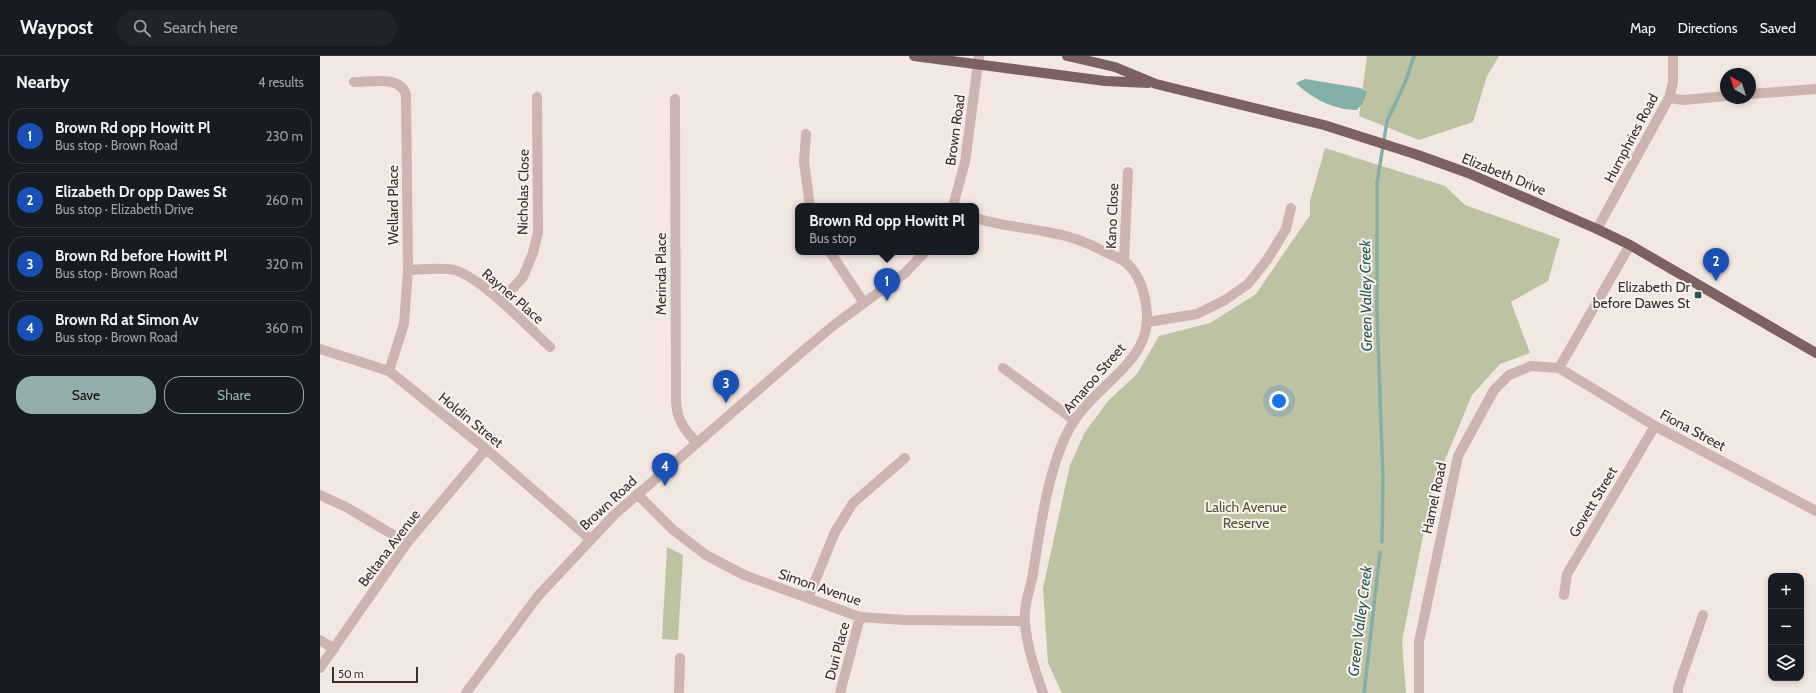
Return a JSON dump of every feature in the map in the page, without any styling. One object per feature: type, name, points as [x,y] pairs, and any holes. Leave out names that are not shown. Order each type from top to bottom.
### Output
[{"type":"main road","name":"Elizabeth Drive","points":[[914,56],[978,60],[1105,81],[1156,84],[1236,102],[1367,138],[1415,154],[1508,189],[1597,229],[1630,245],[1816,353]]},
{"type":"main road","name":"Elizabeth Drive","points":[[1067,56],[1115,67],[1156,84]]},
{"type":"street","name":"Humphries Road","points":[[1597,229],[1669,98],[1673,83],[1673,56]]},
{"type":"street","name":"Brown Road","points":[[954,203],[965,162],[978,60]]},
{"type":"street","name":"Wellard Place","points":[[354,82],[392,82],[399,84],[405,92],[408,270],[404,324],[389,371]]},
{"type":"street","points":[[1756,94],[1816,89]]},
{"type":"street","name":"Nicholas Close","points":[[501,301],[523,277],[533,253],[538,232],[537,96]]},
{"type":"street","points":[[1669,98],[1684,100],[1720,97]]},
{"type":"street","name":"Merinda Place","points":[[674,99],[676,401],[679,420],[683,428],[696,442]]},
{"type":"street","points":[[806,134],[804,162],[810,203]]},
{"type":"street","name":"Kano Close","points":[[1124,261],[1128,172]]},
{"type":"street","points":[[1148,322],[1197,314],[1225,300],[1248,284],[1267,260],[1286,229],[1290,208]]},
{"type":"street","name":"Amaroo Street","points":[[979,219],[998,225],[1049,232],[1093,245],[1124,261],[1135,275],[1146,297],[1148,322],[1143,341],[1130,361],[1101,388],[1074,420],[1062,445],[1050,484],[1024,621],[1031,660],[1043,693]]},
{"type":"street","points":[[1559,368],[1630,245]]},
{"type":"street","points":[[832,255],[864,303]]},
{"type":"street","name":"Brown Road","points":[[466,693],[538,596],[590,539],[637,494],[801,352],[905,273],[922,255]]},
{"type":"street","name":"Rayner Place","points":[[408,270],[454,270],[468,275],[501,301],[550,347]]},
{"type":"street","name":"Holdin Street","points":[[320,349],[389,371],[486,449],[590,539]]},
{"type":"street","name":"Hamel Road","points":[[1419,693],[1419,642],[1458,456],[1494,390],[1509,375],[1531,366],[1559,368]]},
{"type":"street","points":[[1003,368],[1074,420]]},
{"type":"street","name":"Fiona Street","points":[[1559,368],[1655,426],[1816,511]]},
{"type":"street","name":"Govett Street","points":[[1564,595],[1567,574],[1655,426]]},
{"type":"street","name":"Beltana Avenue","points":[[320,668],[406,543],[486,449]]},
{"type":"street","points":[[808,598],[835,532],[852,503],[905,458]]},
{"type":"street","name":"Simon Avenue","points":[[637,494],[672,529],[706,555],[744,575],[860,617],[905,620],[1024,621]]},
{"type":"street","points":[[320,495],[346,507],[406,543]]},
{"type":"street","points":[[1678,693],[1678,688],[1689,650],[1703,615]]},
{"type":"street","name":"Duri Place","points":[[840,693],[860,617]]},
{"type":"street","points":[[320,640],[334,648]]},
{"type":"street","points":[[679,693],[680,658]]},
{"type":"green space","points":[[1367,56],[1499,56],[1487,76],[1473,122],[1419,140],[1359,116]]},
{"type":"green space","name":"Lalich Avenue Reserve","points":[[1325,148],[1445,186],[1465,205],[1560,239],[1548,281],[1511,302],[1530,353],[1500,364],[1472,395],[1432,491],[1402,641],[1406,693],[1062,693],[1048,663],[1043,588],[1070,465],[1085,432],[1108,401],[1137,374],[1159,336],[1210,323],[1256,294],[1310,215],[1310,201]]},
{"type":"green space","points":[[667,547],[683,555],[678,640],[662,639]]},
{"type":"water","points":[[1305,79],[1360,88],[1367,92],[1363,103],[1357,110],[1340,108],[1317,99],[1296,83]]},
{"type":"waterway","name":"Green Valley Creek","points":[[1382,542],[1383,478],[1377,312],[1377,183],[1387,121],[1405,83],[1414,56]]},
{"type":"waterway","name":"Green Valley Creek","points":[[1364,693],[1380,552]]},
{"type":"place","name":"Elizabeth Dr opp Dawes St","points":[[1716,281]]},
{"type":"place","name":"Elizabeth Dr before Dawes St","points":[[1698,295]]},
{"type":"place","name":"Brown Rd opp Howitt Pl","points":[[887,301]]},
{"type":"place","name":"Brown Rd before Howitt Pl","points":[[726,403]]},
{"type":"place","name":"Brown Rd at Simon Av","points":[[665,486]]}]
